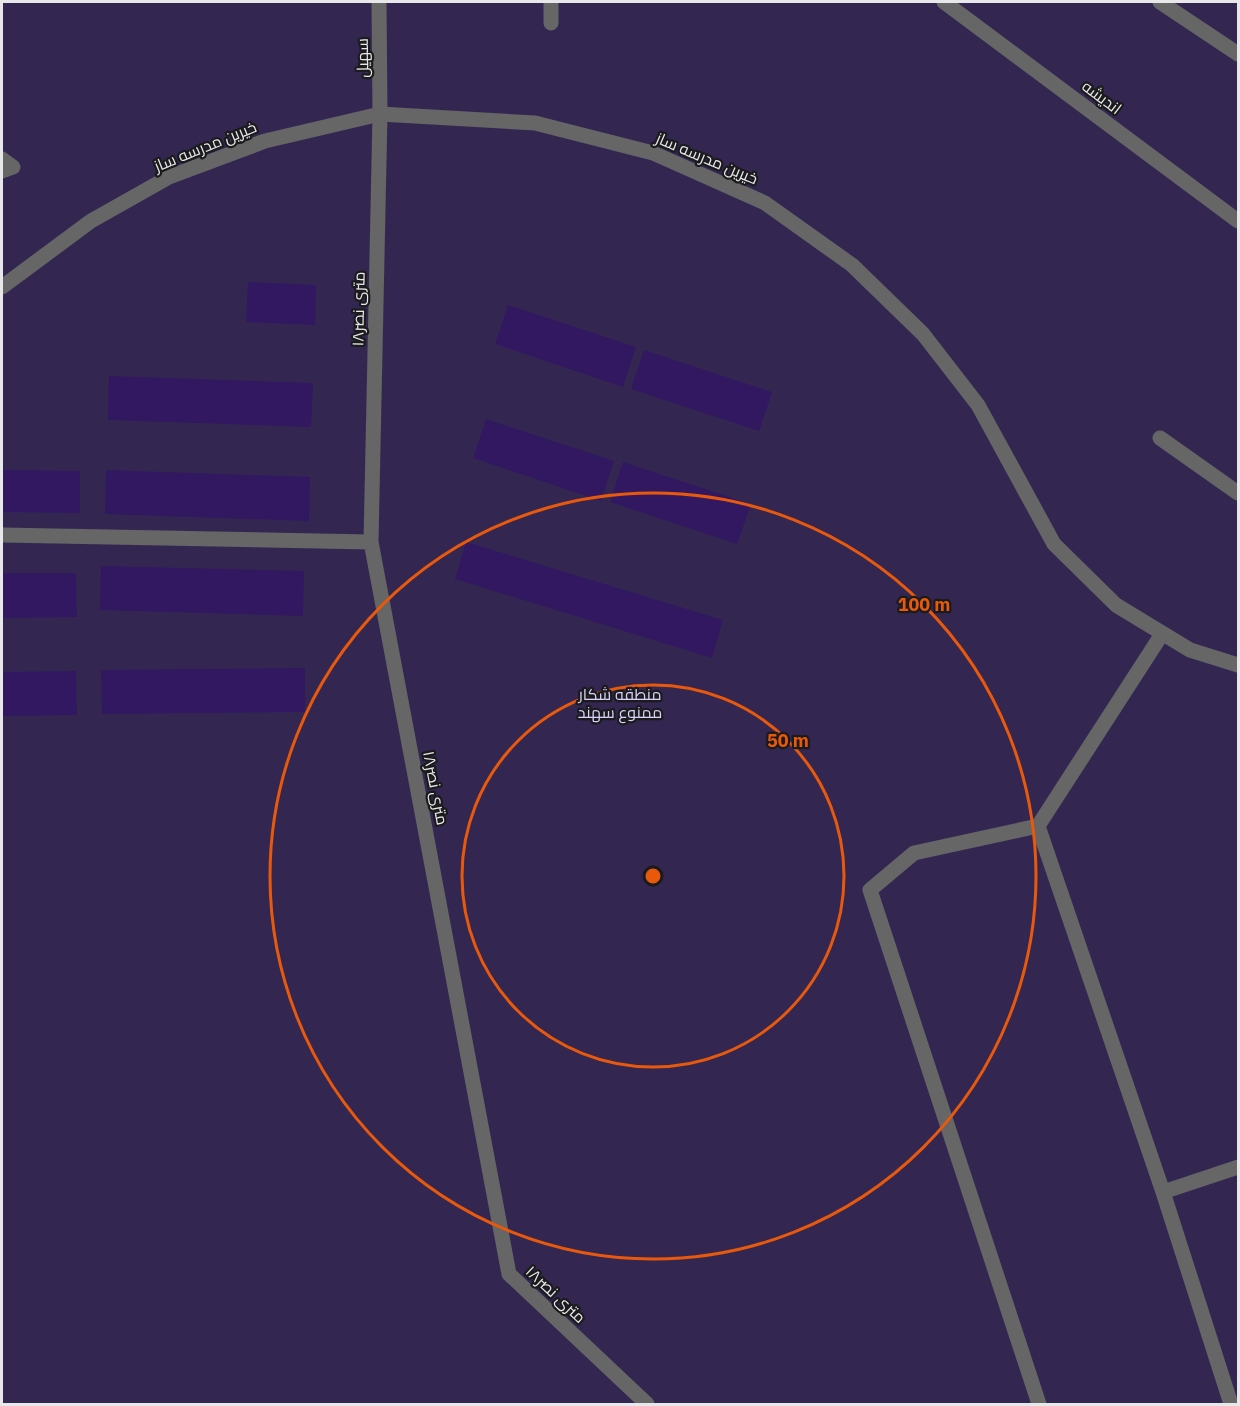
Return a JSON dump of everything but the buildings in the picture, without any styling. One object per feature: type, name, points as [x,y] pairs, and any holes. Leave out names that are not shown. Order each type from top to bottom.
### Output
[{"type":"street","name":"سهیل","points":[[379,2],[380,114]]},
{"type":"street","points":[[551,2],[551,23]]},
{"type":"street","name":"اندیشه","points":[[944,2],[1239,221]]},
{"type":"street","points":[[1160,2],[1239,54]]},
{"type":"street","name":"خیرین مدرسه ساز","points":[[2,287],[91,221],[169,177],[265,141],[380,114],[535,123],[652,153],[765,203],[852,266],[922,334],[978,405],[1054,544],[1116,605],[1190,650],[1239,665]]},
{"type":"street","name":"۱۸متری نصر","points":[[380,114],[371,542],[509,1274],[646,1404]]},
{"type":"street","points":[[2,159],[13,167],[2,171]]},
{"type":"street","points":[[1160,438],[1239,493]]},
{"type":"street","points":[[2,535],[371,542]]},
{"type":"street","points":[[1039,1404],[870,890],[914,853],[1038,826],[1162,634]]},
{"type":"street","points":[[1038,826],[1163,1191],[1231,1404]]},
{"type":"street","points":[[1163,1191],[1239,1167]]},
{"type":"green space","name":"منطقه شکار ممنوع سهند","points":[[2,2],[1238,2],[1238,1404],[2,1404]]}]
